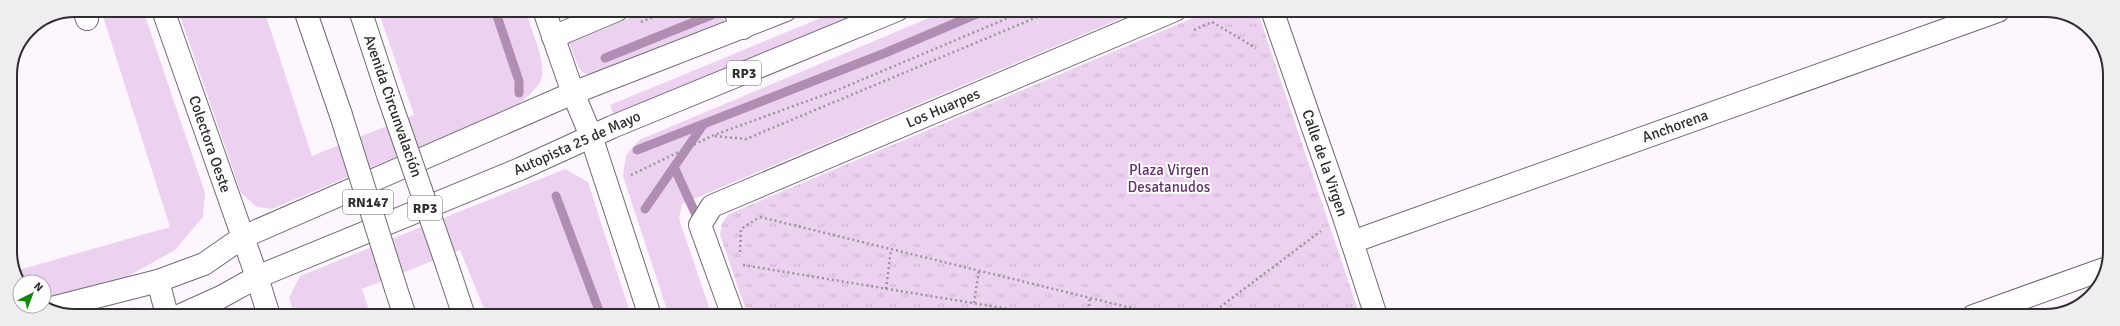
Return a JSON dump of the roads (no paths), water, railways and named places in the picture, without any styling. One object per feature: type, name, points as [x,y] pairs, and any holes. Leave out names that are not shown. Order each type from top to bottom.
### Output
[{"type":"main road","name":"Colectora Oeste","points":[[165,17],[268,309]]},
{"type":"main road","name":"RN147","points":[[307,17],[403,309]]},
{"type":"main road","name":"Avenida Circunvalación","points":[[362,17],[462,309]]},
{"type":"main road","points":[[546,17],[573,93],[591,136],[648,309]]},
{"type":"main road","points":[[553,36],[600,17]]},
{"type":"main road","points":[[58,306],[158,281],[204,264],[243,237],[573,93],[738,19],[749,17]]},
{"type":"main road","name":"Autopista 25 de Mayo","points":[[257,277],[520,169],[591,136],[880,17]]},
{"type":"main road","name":"Los Huarpes","points":[[730,309],[700,225],[712,206],[1158,17]]},
{"type":"main road","name":"Calle de la Virgen","points":[[1274,17],[1344,217],[1374,309]]},
{"type":"main road","name":"Anchorena","points":[[1352,242],[1979,17]]},
{"type":"main road","points":[[1993,309],[2099,271]]},
{"type":"main road","name":"RP3","points":[[196,309],[257,277]]},
{"type":"main road","points":[[158,281],[165,309]]},
{"type":"waterway","points":[[497,17],[519,81],[519,93]]},
{"type":"waterway","points":[[605,58],[707,17]]},
{"type":"waterway","points":[[637,150],[885,53],[970,17]]},
{"type":"waterway","points":[[645,209],[703,125]]},
{"type":"waterway","points":[[674,167],[697,217]]},
{"type":"waterway","points":[[556,196],[598,309]]},
{"type":"park label","name":"Plaza Virgen Desatanudos","points":[[1169,178]]}]
